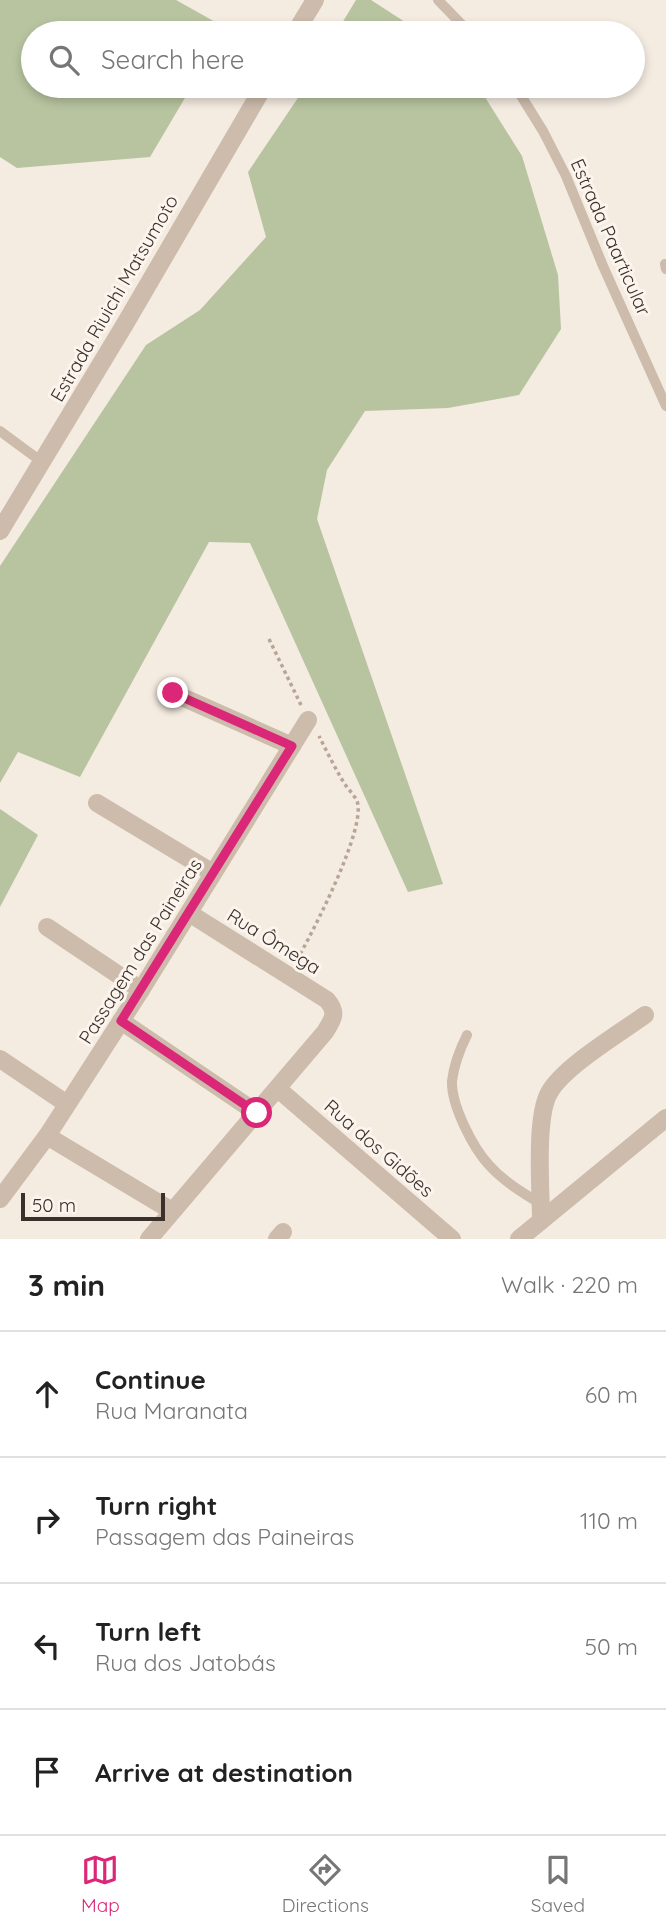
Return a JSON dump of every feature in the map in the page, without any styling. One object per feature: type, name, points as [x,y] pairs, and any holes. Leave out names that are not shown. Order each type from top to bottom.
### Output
[{"type":"street","points":[[302,21],[315,0]]},
{"type":"street","name":"Estrada Riuichi Matsumoto","points":[[0,531],[257,98]]},
{"type":"street","points":[[173,693],[292,746]]},
{"type":"street","name":"Passagem das Paineiras","points":[[0,1199],[47,1136],[142,990],[308,720]]},
{"type":"street","points":[[97,803],[213,873]]},
{"type":"street","name":"Rua Ômega","points":[[189,913],[289,974],[327,1000],[334,1008],[335,1014],[325,1032],[278,1089]]},
{"type":"street","points":[[47,927],[142,990]]},
{"type":"street","points":[[541,1213],[542,1118],[549,1093],[574,1065],[645,1015]]},
{"type":"street","points":[[121,1021],[257,1113]]},
{"type":"street","points":[[0,1059],[67,1104]]},
{"type":"street","points":[[149,1239],[278,1089]]},
{"type":"street","name":"Rua dos Gidões","points":[[278,1089],[452,1239]]},
{"type":"street","points":[[519,1239],[541,1213],[666,1118]]},
{"type":"street","points":[[47,1136],[172,1211]]},
{"type":"lane","points":[[438,0],[458,21]]},
{"type":"lane","name":"Estrada Paarticular","points":[[522,98],[566,176],[666,406]]},
{"type":"lane","points":[[0,431],[41,462]]},
{"type":"lane","points":[[467,1035],[458,1053],[452,1084],[468,1137],[489,1165],[541,1213]]},
{"type":"path","points":[[269,639],[308,720],[357,801],[355,835],[323,912],[289,974]]},
{"type":"green space","points":[[0,0],[176,0],[214,21],[21,21],[21,98],[185,98],[150,157],[17,168],[0,157]]},
{"type":"green space","points":[[356,0],[371,0],[403,21],[343,21]]},
{"type":"green space","points":[[298,98],[486,98],[522,156],[558,275],[561,329],[519,395],[448,408],[365,411],[327,470],[317,519],[443,884],[408,892],[250,543],[209,542],[80,777],[18,752],[0,783],[0,566],[146,345],[200,310],[266,237],[248,172]]},
{"type":"green space","points":[[0,809],[38,835],[0,907]]},
{"type":"route","points":[[173,693],[292,746],[121,1021],[257,1113]]}]
